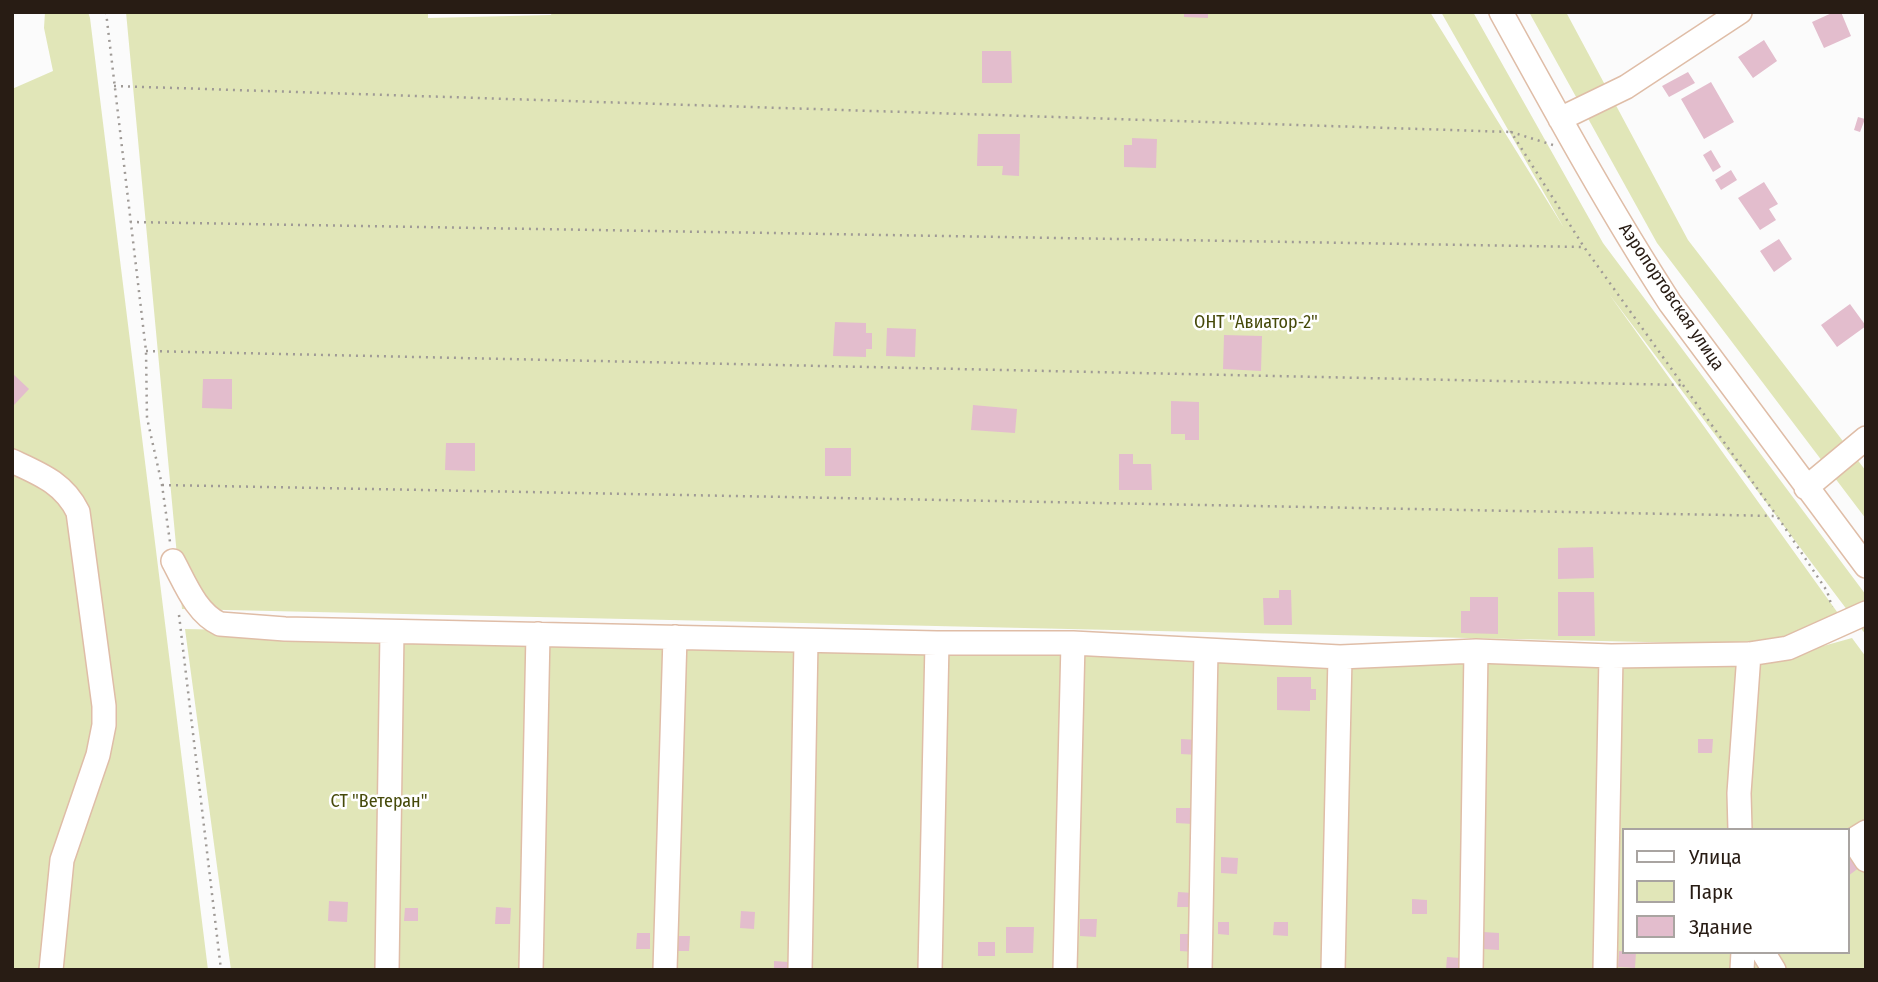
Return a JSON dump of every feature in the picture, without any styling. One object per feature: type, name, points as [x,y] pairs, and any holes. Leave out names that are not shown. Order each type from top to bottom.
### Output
[{"type":"street","name":"Аэропортовская улица","points":[[1501,12],[1577,150],[1670,303],[1866,566]]},
{"type":"street","points":[[1560,119],[1626,87],[1740,12]]},
{"type":"street","points":[[1806,488],[1866,438]]},
{"type":"street","points":[[12,461],[61,487],[78,512],[104,706],[104,725],[97,755],[62,860],[51,970]]},
{"type":"street","points":[[173,561],[202,611],[211,620],[220,624],[285,629],[806,641],[1073,643],[1340,657],[1476,651],[1611,656],[1749,654],[1788,649],[1839,628],[1866,613]]},
{"type":"street","points":[[387,970],[392,632]]},
{"type":"street","points":[[531,970],[538,634]]},
{"type":"street","points":[[665,970],[675,637]]},
{"type":"street","points":[[800,970],[806,641]]},
{"type":"street","points":[[930,970],[937,643]]},
{"type":"street","points":[[1065,970],[1073,643]]},
{"type":"street","points":[[1200,970],[1206,650]]},
{"type":"street","points":[[1471,970],[1476,651]]},
{"type":"street","points":[[1740,828],[1739,793],[1749,654]]},
{"type":"street","points":[[1605,970],[1611,656]]},
{"type":"street","points":[[1333,970],[1340,657]]},
{"type":"street","points":[[1866,832],[1853,840],[1866,860]]},
{"type":"street","points":[[1764,954],[1774,970]]},
{"type":"path","points":[[106,12],[146,351],[147,418],[162,485],[173,561]]},
{"type":"path","points":[[114,86],[1511,132],[1577,150]]},
{"type":"path","points":[[1511,132],[1584,247],[1777,516],[1827,591],[1839,628]]},
{"type":"path","points":[[130,222],[1584,247]]},
{"type":"path","points":[[146,351],[1681,385]]},
{"type":"path","points":[[162,485],[1777,516]]},
{"type":"path","points":[[179,615],[221,970]]},
{"type":"green space","points":[[45,12],[88,12],[90,18],[208,970],[12,970],[12,89],[53,71],[44,28]]},
{"type":"green space","name":"ОНТ \"Авиатор-2\"","points":[[126,12],[428,12],[428,18],[551,15],[552,12],[1430,12],[1564,228],[1441,12],[1473,12],[1603,243],[1866,595],[1866,635],[1609,294],[1840,616],[1783,641],[1734,644],[182,609]]},
{"type":"green space","points":[[1529,12],[1566,12],[1688,240],[1866,471],[1866,519],[1657,243]]},
{"type":"green space","name":"СТ \"Ветеран\"","points":[[185,629],[1762,663],[1852,638],[1866,657],[1866,970],[231,970]]},
{"type":"building","points":[[1184,12],[1208,12],[1208,18],[1184,17]]},
{"type":"building","points":[[1834,12],[1841,12],[1851,36],[1824,48],[1812,22]]},
{"type":"building","points":[[1764,40],[1777,61],[1753,78],[1738,57]]},
{"type":"building","points":[[982,51],[1011,51],[1012,83],[982,83]]},
{"type":"building","points":[[1688,72],[1695,83],[1669,97],[1662,86]]},
{"type":"building","points":[[1711,82],[1734,122],[1704,139],[1681,99]]},
{"type":"building","points":[[1858,117],[1865,119],[1860,132],[1854,130]]},
{"type":"building","points":[[978,134],[1020,134],[1019,176],[1002,175],[1003,166],[977,166]]},
{"type":"building","points":[[1132,138],[1157,139],[1156,168],[1124,167],[1124,145],[1132,145]]},
{"type":"building","points":[[1711,150],[1721,167],[1713,172],[1703,155]]},
{"type":"building","points":[[1731,170],[1737,180],[1721,190],[1715,180]]},
{"type":"building","points":[[1764,182],[1778,204],[1769,209],[1776,220],[1760,230],[1738,198]]},
{"type":"building","points":[[1779,239],[1792,259],[1774,272],[1760,251]]},
{"type":"building","points":[[1850,304],[1866,326],[1837,347],[1821,325]]},
{"type":"building","points":[[835,322],[866,323],[866,333],[872,333],[872,349],[866,349],[866,357],[833,356]]},
{"type":"building","points":[[887,328],[916,329],[915,357],[886,356]]},
{"type":"building","points":[[1224,335],[1262,336],[1261,371],[1223,369]]},
{"type":"building","points":[[12,373],[29,389],[14,405],[12,403]]},
{"type":"building","points":[[203,379],[232,379],[232,409],[202,408]]},
{"type":"building","points":[[1171,401],[1199,402],[1199,440],[1185,440],[1185,434],[1171,434]]},
{"type":"building","points":[[973,405],[1017,409],[1015,433],[971,430]]},
{"type":"building","points":[[446,443],[475,443],[475,471],[445,470]]},
{"type":"building","points":[[825,448],[851,448],[851,476],[825,476]]},
{"type":"building","points":[[1119,454],[1133,454],[1133,464],[1151,464],[1152,490],[1119,490]]},
{"type":"building","points":[[1593,547],[1594,578],[1558,579],[1558,548]]},
{"type":"building","points":[[1279,590],[1291,590],[1292,625],[1264,625],[1263,598],[1279,598]]},
{"type":"building","points":[[1558,592],[1594,592],[1595,636],[1558,636]]},
{"type":"building","points":[[1470,597],[1498,597],[1498,634],[1461,633],[1461,611],[1470,611]]},
{"type":"building","points":[[1277,677],[1311,677],[1311,689],[1316,689],[1316,700],[1310,700],[1310,711],[1277,710]]},
{"type":"building","points":[[1181,739],[1199,740],[1199,755],[1181,754]]},
{"type":"building","points":[[1698,739],[1713,739],[1712,753],[1698,753]]},
{"type":"building","points":[[1176,808],[1193,808],[1193,824],[1176,823]]},
{"type":"building","points":[[1850,854],[1860,867],[1850,874]]},
{"type":"building","points":[[1221,857],[1238,858],[1237,874],[1221,873]]},
{"type":"building","points":[[1178,892],[1193,893],[1193,907],[1177,907]]},
{"type":"building","points":[[1412,899],[1427,900],[1427,914],[1412,914]]},
{"type":"building","points":[[329,901],[348,902],[347,922],[328,921]]},
{"type":"building","points":[[496,907],[511,908],[510,924],[495,924]]},
{"type":"building","points":[[405,908],[418,908],[418,921],[404,921]]},
{"type":"building","points":[[741,911],[755,912],[754,929],[740,928]]},
{"type":"building","points":[[1080,919],[1097,919],[1096,937],[1080,936]]},
{"type":"building","points":[[1218,922],[1229,922],[1229,935],[1218,934]]},
{"type":"building","points":[[1274,922],[1288,922],[1288,936],[1273,935]]},
{"type":"building","points":[[1006,927],[1034,927],[1033,953],[1006,953]]},
{"type":"building","points":[[1483,932],[1499,933],[1499,950],[1483,949]]},
{"type":"building","points":[[637,933],[650,933],[650,949],[636,949]]},
{"type":"building","points":[[1180,934],[1195,934],[1195,952],[1180,951]]},
{"type":"building","points":[[676,936],[690,936],[689,951],[676,951]]},
{"type":"building","points":[[978,942],[995,942],[995,956],[978,956]]},
{"type":"building","points":[[1619,951],[1622,954],[1636,954],[1635,968],[1618,967]]},
{"type":"building","points":[[1447,957],[1460,958],[1460,970],[1446,969]]},
{"type":"building","points":[[774,961],[788,962],[788,970],[774,970]]}]
